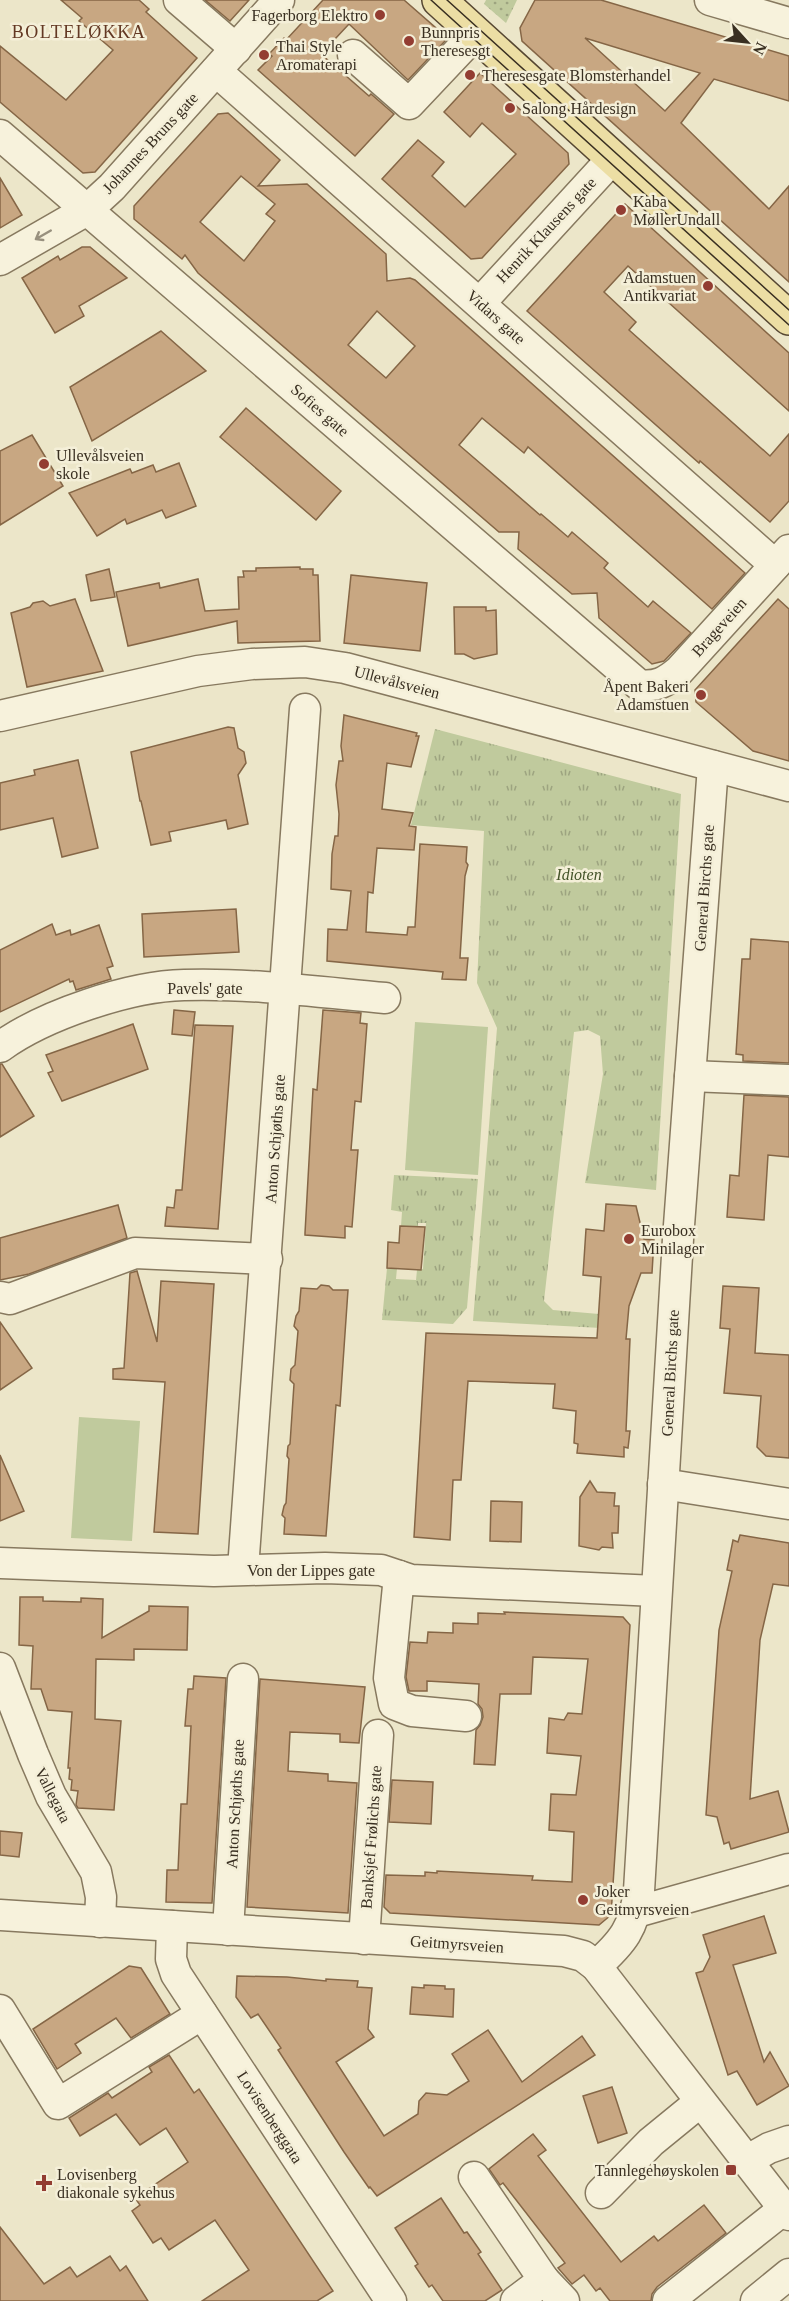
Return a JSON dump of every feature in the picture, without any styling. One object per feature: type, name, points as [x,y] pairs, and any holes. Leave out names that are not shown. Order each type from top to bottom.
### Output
[{"type":"main road","points":[[439,0],[789,318]]},
{"type":"street","points":[[179,0],[236,49]]},
{"type":"street","name":"Johannes Bruns gate","points":[[0,260],[87,210],[112,187],[279,0]]},
{"type":"street","points":[[710,0],[789,23]]},
{"type":"street","points":[[353,55],[409,104],[476,33]]},
{"type":"street","name":"Vidars gate","points":[[216,71],[480,303],[782,558]]},
{"type":"street","name":"Sofies gate","points":[[0,135],[639,685]]},
{"type":"street","name":"Henrik Klausens gate","points":[[480,303],[613,158]]},
{"type":"street","name":"Brageveien","points":[[639,685],[651,686],[664,683],[679,670],[782,558]]},
{"type":"street","name":"Ullevålsveien","points":[[0,716],[198,671],[252,664],[305,662],[382,677],[789,786]]},
{"type":"street","name":"Anton Schjøths gate","points":[[243,1569],[305,709]]},
{"type":"street","name":"General Birchs gate","points":[[596,1966],[624,1938],[633,1922],[639,1891],[663,1484],[713,766]]},
{"type":"street","name":"Pavels' gate","points":[[0,1047],[55,1018],[83,1007],[136,991],[183,985],[285,989],[385,998]]},
{"type":"street","points":[[690,1076],[789,1080]]},
{"type":"street","points":[[0,1297],[10,1299],[135,1253],[267,1259]]},
{"type":"street","points":[[663,1484],[789,1504]]},
{"type":"street","name":"Von der Lippes gate","points":[[0,1563],[214,1571],[358,1569],[381,1570],[411,1580],[656,1591]]},
{"type":"street","points":[[399,1576],[389,1678],[394,1704],[412,1711],[466,1716]]},
{"type":"street","name":"Vallegata","points":[[0,1668],[51,1796],[96,1872],[101,1897],[100,1922]]},
{"type":"street","name":"Anton Schjøths gate","points":[[228,1930],[243,1679]]},
{"type":"street","name":"Banksjef Frølichs gate","points":[[364,1939],[378,1735]]},
{"type":"street","points":[[636,1912],[789,1869]]},
{"type":"street","name":"Geitmyrsveien","points":[[0,1915],[564,1951],[583,1956],[596,1966],[787,2212]]},
{"type":"street","name":"Lovisenberggata","points":[[171,1926],[171,1959],[176,1974],[391,2301]]},
{"type":"street","points":[[0,2010],[58,2104],[202,2014]]},
{"type":"street","points":[[601,2193],[651,2142],[700,2102]]},
{"type":"street","points":[[746,2161],[769,2148],[789,2141]]},
{"type":"street","points":[[474,2177],[554,2291],[516,2301]]},
{"type":"street","points":[[668,2301],[787,2212]]},
{"type":"street","points":[[756,2301],[789,2274]]},
{"type":"green space","points":[[486,0],[517,0],[506,23],[484,4]]},
{"type":"green space","name":"Idioten","points":[[435,729],[681,794],[656,1190],[585,1183],[603,1074],[600,1036],[588,1030],[574,1032],[544,1301],[553,1310],[599,1314],[601,1328],[473,1321],[497,1028],[477,983],[484,831],[411,825]]},
{"type":"green space","points":[[415,1022],[488,1027],[478,1175],[405,1170]]},
{"type":"green space","points":[[394,1175],[478,1179],[467,1308],[453,1324],[382,1320],[387,1268],[397,1268],[396,1279],[416,1280],[417,1270],[423,1269],[426,1223],[418,1223],[418,1227],[401,1226],[402,1212],[391,1210]]},
{"type":"green space","points":[[79,1417],[140,1421],[132,1541],[71,1538]]},
{"type":"building","points":[[61,0],[139,0],[149,9],[146,12],[197,58],[95,172],[83,173],[0,102],[0,46],[66,100],[113,50],[79,21],[82,18]]},
{"type":"building","points":[[205,0],[249,0],[230,21]]},
{"type":"building","points":[[323,0],[404,0],[444,35],[442,38],[445,41],[408,80],[349,24],[321,54],[369,96],[371,94],[394,114],[355,156],[258,70],[272,56],[269,54],[284,38],[286,40]]},
{"type":"building","points":[[535,0],[601,0],[789,56],[789,101],[714,79],[681,123],[769,209],[789,186],[789,282],[522,41],[520,28]],"holes":[[[585,38],[700,73],[665,111]]]},
{"type":"building","points":[[480,73],[568,153],[569,164],[482,258],[471,259],[382,179],[418,140],[444,162],[432,176],[465,207],[516,154],[482,123],[470,137],[444,112]]},
{"type":"building","points":[[228,113],[280,160],[258,186],[307,184],[386,254],[387,281],[410,278],[415,280],[745,573],[712,609],[528,447],[524,453],[482,418],[459,445],[568,537],[572,532],[608,563],[604,568],[648,607],[653,601],[691,633],[664,661],[652,664],[599,618],[597,593],[572,594],[518,549],[519,532],[499,532],[198,273],[185,255],[182,259],[134,219],[134,206],[218,114]],"holes":[[[241,176],[275,204],[266,214],[275,221],[244,261],[200,222]],[[377,311],[415,346],[386,378],[348,345]]]},
{"type":"building","points":[[0,178],[22,215],[0,228]]},
{"type":"building","points":[[625,204],[789,353],[789,411],[628,266],[604,292],[636,322],[629,330],[770,456],[789,434],[789,501],[770,522],[700,461],[699,463],[527,311]]},
{"type":"building","points":[[82,247],[90,247],[127,278],[79,306],[84,316],[55,333],[22,278],[58,256],[60,260]]},
{"type":"building","points":[[161,331],[206,371],[92,441],[70,387]]},
{"type":"building","points":[[246,408],[341,491],[316,520],[220,437]]},
{"type":"building","points":[[32,435],[63,486],[0,525],[0,451]]},
{"type":"building","points":[[179,463],[196,506],[166,518],[162,510],[127,524],[125,519],[97,536],[69,493],[130,469],[132,473],[153,465],[156,472]]},
{"type":"building","points":[[300,567],[300,569],[313,569],[313,575],[318,575],[320,641],[238,643],[237,621],[128,646],[116,592],[159,583],[160,588],[198,579],[205,611],[239,609],[238,577],[244,577],[243,571],[256,571],[256,568]]},
{"type":"building","points":[[109,569],[115,597],[91,601],[86,575]]},
{"type":"building","points":[[351,575],[427,583],[420,651],[344,643]]},
{"type":"building","points":[[75,599],[103,671],[27,687],[11,613],[30,607],[33,603],[43,601],[50,606]]},
{"type":"building","points":[[778,599],[789,609],[789,761],[753,751],[696,702],[695,690]]},
{"type":"building","points":[[454,607],[486,607],[486,611],[496,610],[497,654],[474,659],[464,654],[455,654]]},
{"type":"building","points":[[344,715],[417,733],[416,736],[419,736],[411,767],[387,763],[382,809],[413,813],[409,826],[416,827],[414,850],[377,848],[373,893],[368,892],[366,932],[407,935],[408,927],[415,927],[420,844],[467,847],[466,862],[468,865],[465,876],[460,958],[468,958],[466,980],[442,979],[443,972],[327,961],[328,929],[347,930],[351,891],[331,889],[332,854],[335,836],[338,836],[339,814],[336,785],[339,761],[343,761],[341,746]]},
{"type":"building","points":[[228,727],[234,728],[238,748],[244,752],[246,763],[238,775],[248,824],[228,829],[226,820],[169,832],[171,841],[151,845],[131,752]]},
{"type":"building","points":[[78,760],[98,848],[62,857],[53,818],[0,830],[0,783],[35,775],[34,770]]},
{"type":"building","points":[[236,909],[239,952],[144,957],[142,914]]},
{"type":"building","points":[[52,924],[56,935],[70,930],[71,935],[99,925],[113,966],[107,968],[111,979],[76,990],[73,981],[70,982],[69,979],[0,1012],[0,950]]},
{"type":"building","points":[[751,939],[789,942],[789,1063],[743,1061],[743,1055],[736,1054],[742,959],[750,959]]},
{"type":"building","points":[[174,1010],[195,1012],[192,1036],[172,1034]]},
{"type":"building","points":[[323,1010],[361,1013],[360,1023],[367,1024],[361,1102],[355,1101],[351,1150],[358,1150],[352,1227],[345,1226],[345,1238],[305,1235],[313,1089],[317,1090]]},
{"type":"building","points":[[133,1024],[148,1069],[62,1101],[48,1073],[53,1071],[46,1055]]},
{"type":"building","points":[[195,1025],[233,1026],[218,1229],[165,1226],[167,1207],[174,1208],[176,1190],[182,1190]]},
{"type":"building","points":[[0,1064],[34,1116],[0,1137]]},
{"type":"building","points":[[744,1095],[789,1097],[789,1157],[768,1155],[764,1220],[727,1217],[730,1175],[739,1176]]},
{"type":"building","points":[[606,1204],[636,1206],[644,1239],[654,1240],[652,1273],[641,1273],[629,1306],[626,1339],[630,1339],[626,1431],[630,1431],[628,1448],[624,1447],[624,1457],[577,1453],[578,1444],[574,1443],[576,1411],[553,1408],[555,1384],[468,1381],[461,1480],[453,1480],[450,1540],[414,1537],[426,1333],[597,1338],[601,1277],[583,1275],[586,1229],[604,1231]]},
{"type":"building","points":[[118,1205],[127,1238],[29,1274],[0,1280],[0,1238]]},
{"type":"building","points":[[400,1226],[425,1227],[421,1270],[387,1268],[388,1242],[399,1243]]},
{"type":"building","points":[[137,1271],[157,1342],[161,1281],[214,1284],[198,1534],[154,1532],[165,1382],[113,1379],[113,1369],[124,1368],[130,1273]]},
{"type":"building","points":[[321,1285],[329,1286],[333,1290],[348,1290],[340,1406],[336,1405],[326,1536],[284,1534],[285,1518],[282,1515],[286,1503],[289,1459],[287,1456],[290,1444],[294,1384],[290,1380],[291,1369],[295,1365],[298,1331],[294,1326],[299,1311],[301,1288],[317,1289]]},
{"type":"building","points":[[723,1286],[759,1288],[755,1353],[789,1355],[789,1458],[766,1456],[757,1447],[761,1396],[724,1393],[730,1329],[720,1328]]},
{"type":"building","points":[[0,1322],[32,1368],[0,1390]]},
{"type":"building","points":[[0,1455],[24,1511],[0,1521]]},
{"type":"building","points":[[590,1481],[597,1492],[615,1493],[614,1506],[619,1506],[618,1533],[612,1533],[613,1548],[602,1547],[599,1550],[579,1546],[580,1497]]},
{"type":"building","points":[[491,1501],[522,1502],[521,1542],[490,1541]]},
{"type":"building","points":[[740,1535],[789,1543],[789,1586],[773,1584],[760,1640],[750,1799],[778,1791],[789,1832],[731,1849],[729,1842],[724,1844],[717,1817],[706,1815],[719,1630],[732,1571],[727,1570],[733,1540],[738,1542]]},
{"type":"building","points":[[20,1597],[43,1597],[43,1601],[81,1602],[81,1598],[103,1599],[102,1638],[149,1611],[149,1606],[188,1607],[187,1650],[134,1649],[134,1660],[96,1659],[95,1719],[121,1721],[114,1810],[78,1808],[76,1805],[78,1791],[71,1790],[72,1780],[69,1779],[70,1768],[68,1768],[72,1712],[48,1710],[41,1689],[31,1689],[33,1646],[19,1645]]},
{"type":"building","points":[[504,1612],[623,1617],[630,1625],[611,1915],[599,1925],[390,1913],[384,1907],[386,1875],[425,1876],[425,1872],[437,1873],[437,1871],[533,1876],[532,1880],[572,1882],[574,1832],[549,1830],[551,1794],[576,1795],[581,1756],[547,1753],[549,1718],[564,1720],[568,1713],[582,1714],[588,1659],[533,1657],[531,1694],[500,1694],[495,1765],[474,1764],[476,1730],[483,1717],[482,1709],[478,1704],[479,1684],[427,1681],[427,1691],[409,1691],[406,1677],[410,1642],[427,1643],[428,1632],[453,1633],[453,1623],[478,1624],[478,1613],[505,1614]]},
{"type":"building","points":[[194,1676],[226,1678],[212,1903],[166,1902],[167,1870],[178,1870],[181,1804],[187,1804],[191,1726],[185,1726],[188,1689],[193,1689]]},
{"type":"building","points":[[260,1679],[365,1687],[359,1743],[340,1742],[340,1734],[290,1732],[288,1771],[328,1774],[328,1781],[357,1783],[348,1913],[247,1907]]},
{"type":"building","points":[[392,1780],[433,1782],[431,1824],[389,1822]]},
{"type":"building","points":[[0,1831],[22,1833],[19,1857],[0,1855]]},
{"type":"building","points":[[764,1916],[776,1953],[733,1965],[764,2062],[770,2052],[789,2086],[757,2105],[737,2071],[728,2075],[696,1973],[703,1971],[710,1957],[703,1935]]},
{"type":"building","points":[[129,1966],[141,1968],[170,2014],[131,2038],[116,2018],[75,2044],[81,2053],[57,2069],[33,2029]]},
{"type":"building","points":[[237,1976],[358,1981],[357,1987],[372,1988],[368,2029],[374,2037],[336,2062],[384,2136],[418,2114],[419,2101],[426,2093],[447,2095],[469,2081],[452,2054],[488,2030],[522,2082],[582,2036],[595,2055],[377,2196],[344,2152],[278,2050],[281,2048],[258,2014],[251,2018],[236,1997]]},
{"type":"building","points":[[424,1985],[454,1989],[453,2017],[410,2014],[412,1987],[424,1988]]},
{"type":"building","points":[[169,2055],[194,2093],[199,2089],[333,2291],[317,2301],[202,2301],[249,2270],[215,2220],[169,2250],[161,2238],[153,2243],[132,2211],[140,2205],[135,2198],[188,2162],[166,2128],[140,2145],[116,2114],[80,2136],[69,2118],[108,2093],[112,2098],[152,2072],[149,2067]]},
{"type":"building","points":[[612,2087],[627,2133],[598,2143],[583,2096]]},
{"type":"building","points":[[533,2134],[546,2150],[538,2156],[621,2262],[654,2236],[658,2241],[704,2205],[726,2233],[657,2287],[652,2294],[651,2301],[610,2301],[600,2288],[596,2291],[584,2275],[572,2284],[558,2268],[565,2263],[503,2183],[500,2185],[489,2169]]},
{"type":"building","points":[[441,2198],[464,2233],[467,2232],[481,2252],[478,2254],[502,2290],[485,2301],[443,2301],[432,2285],[429,2287],[415,2266],[418,2264],[395,2228]]},
{"type":"building","points":[[0,2227],[44,2284],[70,2267],[77,2277],[110,2256],[120,2271],[126,2266],[148,2301],[0,2301]]},
{"type":"tram line","points":[[431,0],[789,325]]},
{"type":"tram line","points":[[447,0],[789,310]]},
{"type":"place","name":"Fagerborg Elektro","points":[[380,15]]},
{"type":"place","name":"Bunnpris Theresesgt","points":[[409,41]]},
{"type":"place","name":"Thai Style Aromaterapi","points":[[264,55]]},
{"type":"place","name":"Theresesgate Blomsterhandel","points":[[470,75]]},
{"type":"place","name":"Salong Hårdesign","points":[[510,108]]},
{"type":"place","name":"Kaba MøllerUndall","points":[[621,210]]},
{"type":"place","name":"Adamstuen Antikvariat","points":[[708,286]]},
{"type":"place","name":"Ullevålsveien skole","points":[[44,464]]},
{"type":"place","name":"Åpent Bakeri Adamstuen","points":[[701,695]]},
{"type":"place","name":"Eurobox Minilager","points":[[629,1239]]},
{"type":"place","name":"Joker Geitmyrsveien","points":[[583,1900]]},
{"type":"place","name":"Tannlegehøyskolen","points":[[731,2170]]},
{"type":"place","name":"Lovisenberg diakonale sykehus","points":[[44,2183]]},
{"type":"district","name":"BOLTELØKKA","points":[[79,32]]}]
